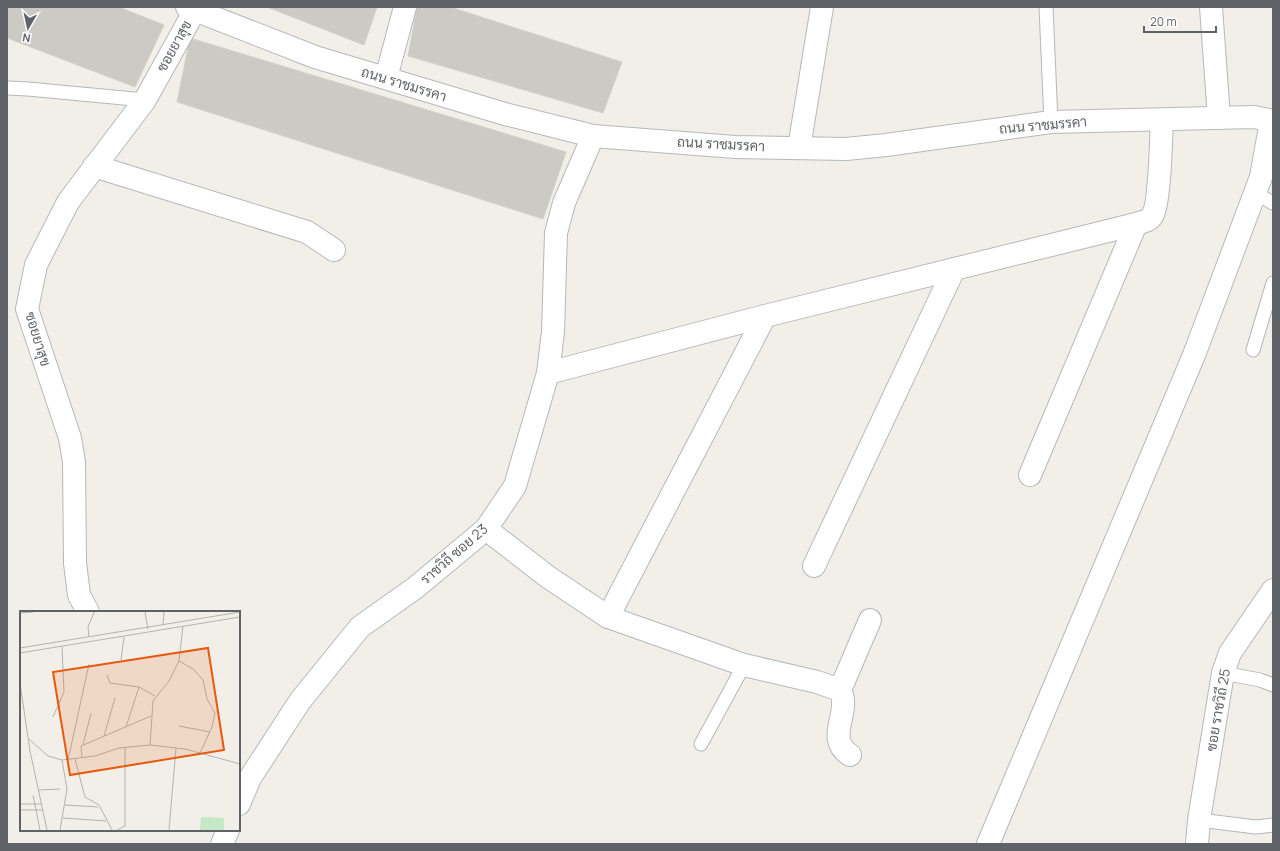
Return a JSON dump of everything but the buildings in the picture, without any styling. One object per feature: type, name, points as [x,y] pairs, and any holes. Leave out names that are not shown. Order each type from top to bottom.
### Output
[{"type":"street","points":[[386,78],[405,7]]},
{"type":"street","points":[[799,148],[822,7]]},
{"type":"street","points":[[1211,7],[1219,118]]},
{"type":"street","name":"ถนน ราชมรรคา","points":[[191,9],[315,57],[505,114],[593,136],[735,146],[846,149],[886,145],[1051,122],[1254,117],[1272,121]]},
{"type":"street","name":"ซอยยาสุข","points":[[87,611],[79,595],[75,563],[74,462],[70,438],[27,309],[36,265],[68,202],[145,100],[191,9]]},
{"type":"street","points":[[548,373],[765,316],[1136,224],[1149,219],[1153,214],[1157,192],[1162,120]]},
{"type":"street","points":[[988,844],[1191,363],[1264,198],[1261,176],[1272,121]]},
{"type":"street","name":"ราชวิถี ซอย 23","points":[[240,799],[245,773],[300,701],[360,627],[415,588],[486,529],[515,486],[548,373],[553,332],[556,233],[564,203],[593,136]]},
{"type":"street","points":[[94,166],[307,232],[334,250]]},
{"type":"street","points":[[1030,475],[1136,224]]},
{"type":"street","points":[[814,566],[954,269]]},
{"type":"street","points":[[608,617],[765,316]]},
{"type":"street","points":[[486,529],[548,577],[608,617],[744,665],[818,682],[840,690],[843,694],[843,698],[838,738],[839,744],[843,750],[850,755]]},
{"type":"street","name":"ซอย ราชวิถี 25","points":[[1197,844],[1199,820],[1223,673],[1230,653],[1273,590]]},
{"type":"street","points":[[840,690],[870,620]]},
{"type":"street","points":[[222,844],[228,831]]},
{"type":"lane","points":[[1046,7],[1051,122]]},
{"type":"lane","points":[[7,88],[145,100]]},
{"type":"lane","points":[[1253,350],[1273,283]]},
{"type":"lane","points":[[701,744],[744,665]]},
{"type":"lane","points":[[1223,673],[1260,680],[1273,685]]},
{"type":"lane","points":[[1199,820],[1256,827],[1273,826]]}]
